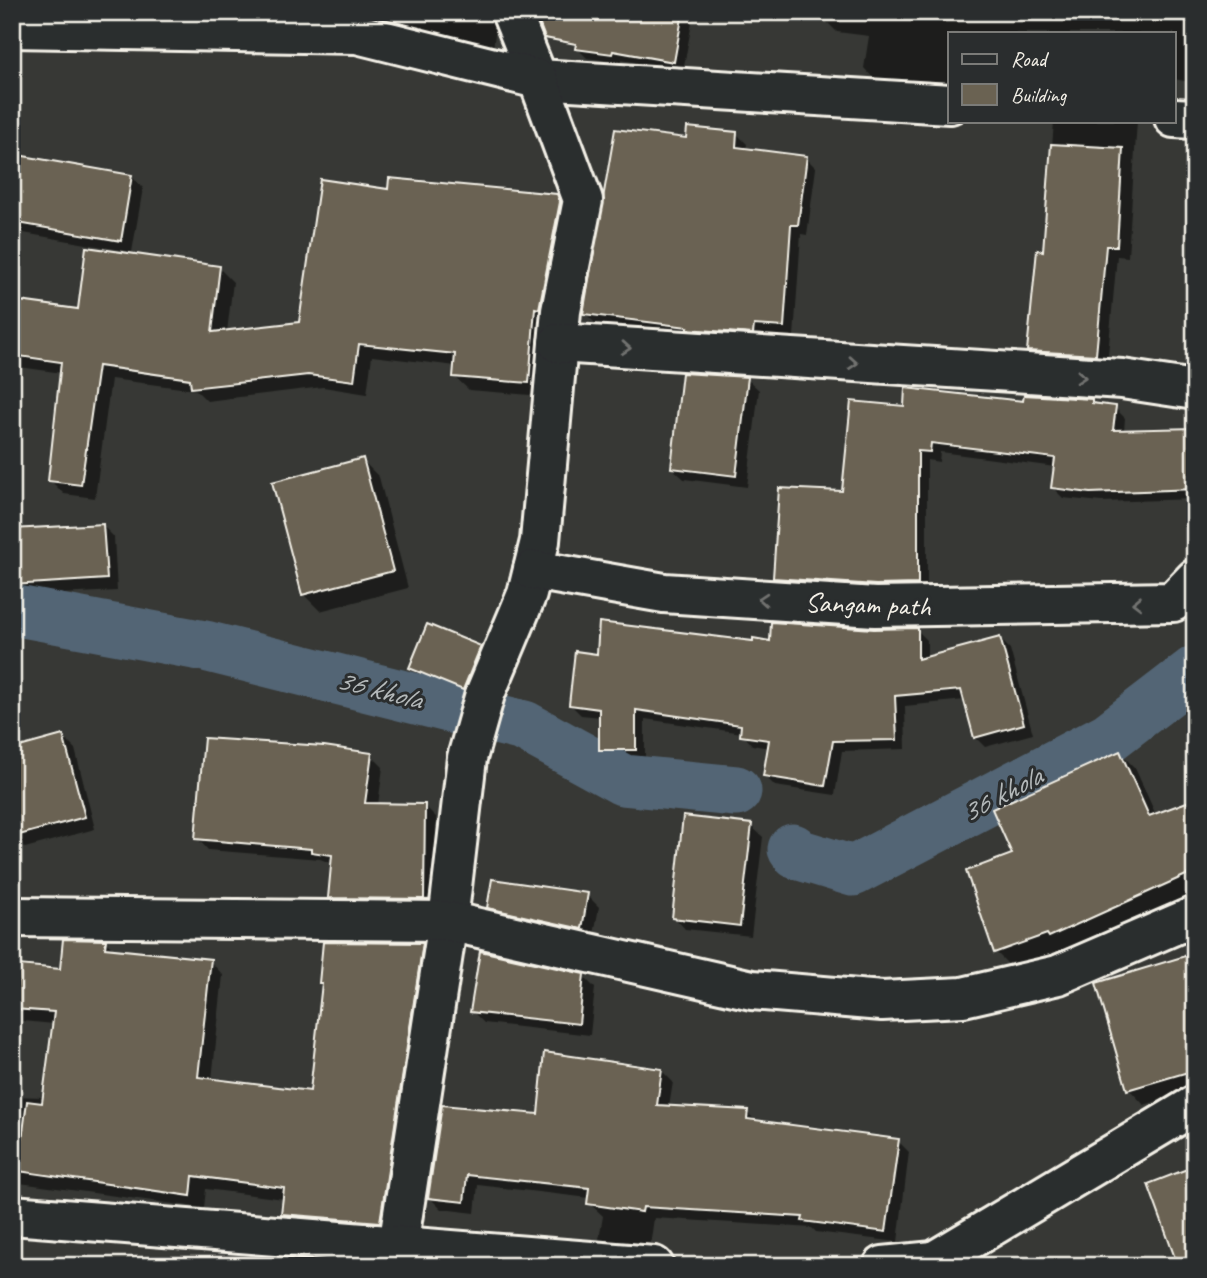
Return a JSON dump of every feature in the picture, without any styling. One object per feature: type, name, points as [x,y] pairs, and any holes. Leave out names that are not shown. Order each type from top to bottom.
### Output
[{"type":"street","points":[[395,1255],[448,921],[470,743],[485,694],[527,594],[540,541],[561,311],[583,200],[511,12]]},
{"type":"street","points":[[12,29],[357,34],[538,79],[948,104]]},
{"type":"street","points":[[1176,118],[1195,119]]},
{"type":"street","points":[[558,343],[1122,379],[1195,390]]},
{"type":"street","name":"Sangam path","points":[[533,570],[664,593],[875,607],[1173,602],[1195,579]]},
{"type":"street","points":[[12,917],[448,921],[752,990],[882,1001],[963,997],[1058,975],[1195,915]]},
{"type":"street","points":[[883,1266],[934,1261],[1195,1105]]},
{"type":"street","points":[[12,1215],[395,1255],[654,1266]]},
{"type":"building","points":[[535,12],[683,12],[674,62],[613,51],[612,54],[575,49],[576,44],[545,38]]},
{"type":"building","points":[[687,127],[737,132],[736,147],[807,156],[798,225],[791,225],[784,327],[754,325],[753,334],[687,329],[688,327],[583,314],[615,129],[686,138]]},
{"type":"building","points":[[1051,144],[1123,148],[1117,246],[1106,246],[1096,355],[1027,351],[1037,250],[1043,251]]},
{"type":"building","points":[[12,154],[132,175],[121,241],[12,222]]},
{"type":"building","points":[[389,178],[557,194],[560,202],[539,309],[535,308],[529,383],[453,377],[455,354],[359,344],[354,381],[308,375],[191,388],[190,379],[98,366],[81,485],[48,481],[61,362],[12,355],[12,300],[78,309],[86,247],[220,266],[212,332],[299,322],[320,179],[388,189]]},
{"type":"building","points":[[682,373],[748,377],[736,476],[671,468]]},
{"type":"building","points":[[905,388],[1023,401],[1024,395],[1092,399],[1092,403],[1116,406],[1113,430],[1195,428],[1195,489],[1090,493],[1051,488],[1055,458],[931,443],[930,452],[918,451],[918,584],[876,585],[773,578],[779,488],[842,491],[851,401],[904,406]]},
{"type":"building","points":[[363,458],[393,571],[302,595],[272,482]]},
{"type":"building","points":[[103,524],[107,579],[12,585],[12,529]]},
{"type":"building","points":[[599,622],[753,641],[753,638],[770,641],[771,622],[874,629],[918,628],[918,659],[1000,637],[1024,724],[974,738],[961,690],[895,696],[897,740],[833,741],[825,786],[763,776],[769,740],[740,736],[741,725],[636,710],[636,750],[599,750],[599,709],[569,705],[575,651],[597,654]]},
{"type":"building","points":[[427,624],[481,646],[463,690],[409,668]]},
{"type":"building","points":[[63,735],[85,817],[12,837],[12,749]]},
{"type":"building","points":[[204,738],[324,746],[372,753],[365,803],[425,804],[424,899],[328,898],[332,855],[311,852],[311,849],[195,839]]},
{"type":"building","points":[[1120,751],[1149,816],[1195,799],[1195,871],[1049,937],[1047,934],[994,953],[966,871],[1012,854],[992,809]]},
{"type":"building","points":[[683,816],[752,824],[740,926],[672,918]]},
{"type":"building","points":[[492,879],[588,893],[582,929],[487,908]]},
{"type":"building","points":[[63,939],[106,940],[105,948],[211,959],[198,1077],[310,1091],[322,983],[319,983],[323,942],[423,943],[380,1222],[281,1214],[284,1188],[193,1176],[191,1196],[18,1171],[27,1101],[42,1103],[54,1012],[14,1009],[19,965],[60,969]]},
{"type":"building","points":[[480,951],[584,974],[579,1024],[470,1012]]},
{"type":"building","points":[[1195,953],[1195,1070],[1127,1090],[1096,983]]},
{"type":"building","points":[[544,1052],[662,1069],[657,1105],[748,1110],[747,1119],[899,1139],[886,1232],[802,1221],[803,1217],[643,1207],[642,1212],[587,1204],[589,1188],[467,1175],[464,1202],[428,1198],[442,1105],[538,1114]]},
{"type":"building","points":[[1195,1166],[1195,1266],[1178,1266],[1148,1184]]},
{"type":"building","points":[[276,1258],[374,1266],[275,1266]]},
{"type":"waterway","name":"36 khola","points":[[12,610],[205,646],[524,726],[623,780],[736,791]]},
{"type":"waterway","name":"36 khola","points":[[793,849],[797,854],[853,871],[1109,737],[1195,671]]}]
